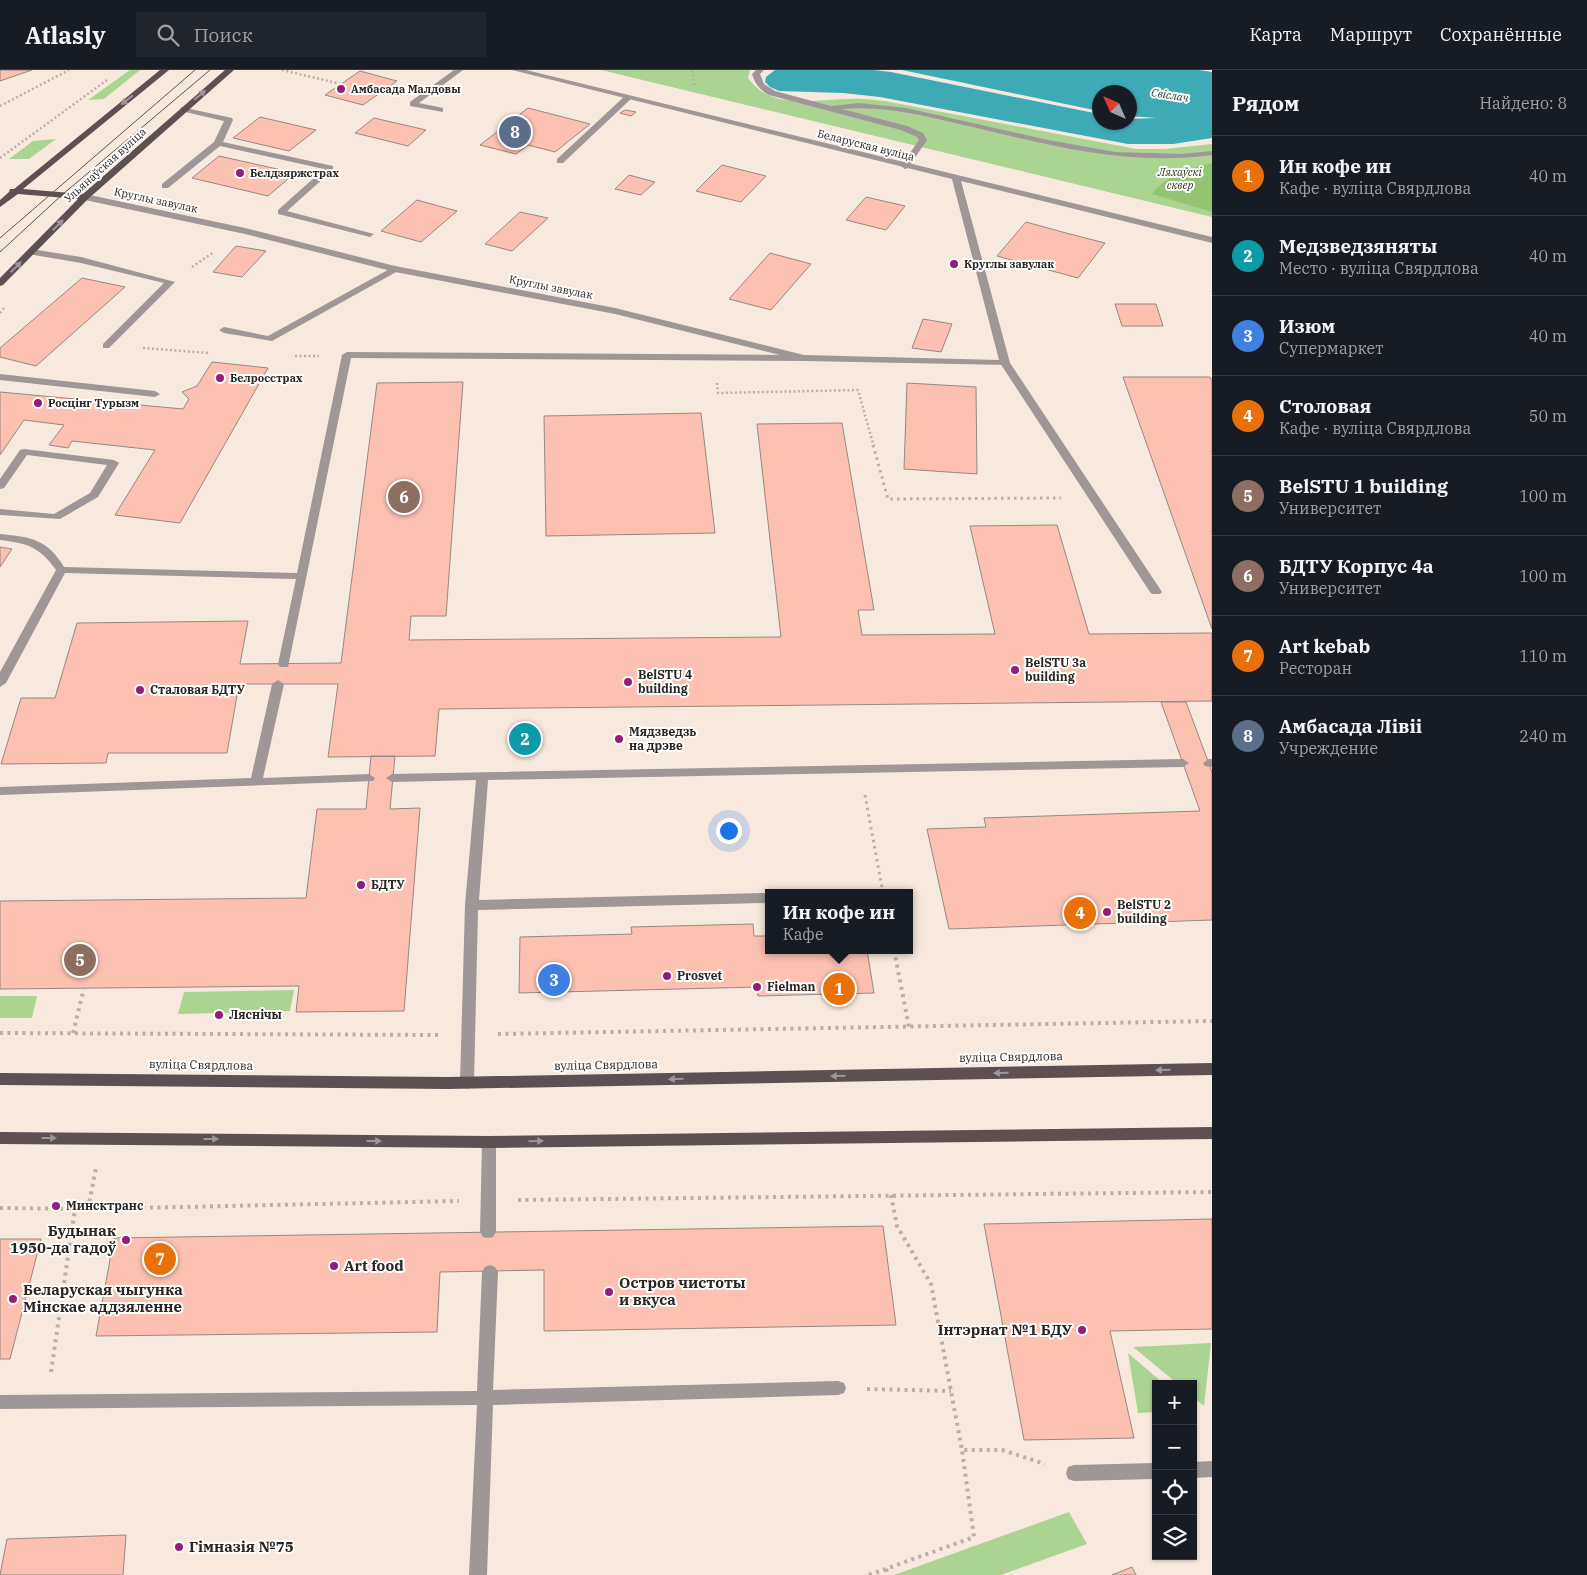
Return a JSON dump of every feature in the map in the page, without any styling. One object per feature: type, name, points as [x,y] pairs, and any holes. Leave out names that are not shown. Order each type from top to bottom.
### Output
[{"type":"main road","points":[[0,204],[165,70]]},
{"type":"main road","name":"Ульянаўская вуліца","points":[[0,283],[86,197],[230,70]]},
{"type":"main road","points":[[14,192],[86,197]]},
{"type":"main road","name":"вуліца Свярдлова","points":[[0,1079],[467,1083],[1212,1069]]},
{"type":"main road","points":[[0,1138],[489,1142],[1212,1133]]},
{"type":"street","points":[[440,110],[413,104],[459,70]]},
{"type":"street","name":"Беларуская вуліца","points":[[516,70],[1212,240]]},
{"type":"street","points":[[760,70],[756,74],[757,82],[763,88],[828,109],[904,128],[920,135],[923,140],[905,166]]},
{"type":"street","points":[[560,161],[629,97]]},
{"type":"street","points":[[828,109],[859,104],[890,107],[1054,143],[1122,155],[1170,158],[1212,153]]},
{"type":"street","points":[[165,186],[218,143],[229,120],[184,109]]},
{"type":"street","points":[[218,143],[330,168],[282,212],[370,234]]},
{"type":"street","points":[[956,179],[1005,363],[1156,592]]},
{"type":"street","name":"Круглы завулак","points":[[86,197],[246,231],[395,269],[615,311],[804,358],[1005,363]]},
{"type":"street","points":[[31,252],[81,260],[170,282]]},
{"type":"street","points":[[224,330],[269,339],[395,269]]},
{"type":"street","points":[[106,346],[170,282]]},
{"type":"street","points":[[284,664],[347,356],[804,358]]},
{"type":"street","points":[[0,377],[155,394]]},
{"type":"street","points":[[0,486],[24,452],[114,463],[94,495],[56,517],[0,512]]},
{"type":"street","points":[[0,537],[25,540],[50,553],[61,570]]},
{"type":"street","points":[[61,570],[301,576]]},
{"type":"street","points":[[0,682],[61,570]]},
{"type":"street","points":[[256,782],[278,684]]},
{"type":"street","points":[[392,778],[1183,764]]},
{"type":"street","points":[[467,1083],[472,904],[482,776]]},
{"type":"street","points":[[0,791],[368,778]]},
{"type":"street","points":[[472,904],[765,898]]},
{"type":"street","points":[[488,1232],[489,1142]]},
{"type":"street","points":[[478,1575],[490,1272]]},
{"type":"street","points":[[0,1402],[486,1398],[838,1388]]},
{"type":"street","points":[[1197,1470],[1212,1469]]},
{"type":"street","points":[[1074,1473],[1152,1471]]},
{"type":"path","points":[[0,106],[69,70]]},
{"type":"path","points":[[282,70],[341,84]]},
{"type":"path","points":[[692,70],[695,88]]},
{"type":"path","points":[[0,158],[113,76]]},
{"type":"path","points":[[170,282],[246,231]]},
{"type":"path","points":[[716,357],[718,393],[858,390],[888,498],[1094,498]]},
{"type":"path","points":[[860,770],[883,889]]},
{"type":"path","points":[[895,954],[909,1027]]},
{"type":"path","points":[[73,1033],[84,988]]},
{"type":"path","points":[[0,1033],[468,1035],[1212,1021]]},
{"type":"path","points":[[88,1209],[102,1138]]},
{"type":"path","points":[[0,1208],[88,1209],[488,1200],[1212,1192]]},
{"type":"path","points":[[870,1575],[974,1537],[962,1450],[931,1284],[897,1226],[891,1195]]},
{"type":"path","points":[[46,1402],[75,1209]]},
{"type":"path","points":[[838,1388],[951,1391]]},
{"type":"path","points":[[962,1450],[1002,1450],[1074,1473]]},
{"type":"path","points":[[886,1569],[888,1575]]},
{"type":"green space","points":[[130,70],[140,70],[104,99],[88,100]]},
{"type":"green space","name":"Ляхаўскі сквер","points":[[601,70],[750,70],[748,78],[758,88],[769,95],[781,99],[795,101],[858,99],[885,101],[1136,149],[1165,149],[1212,144],[1212,217]]},
{"type":"green space","points":[[56,139],[29,159],[9,159],[33,141]]},
{"type":"green space","points":[[1212,163],[1212,212],[1152,194],[1164,182],[1179,173]]},
{"type":"green space","points":[[294,990],[290,1011],[178,1014],[184,992]]},
{"type":"green space","points":[[0,996],[37,996],[32,1018],[0,1018]]},
{"type":"green space","points":[[1211,1343],[1204,1406],[1197,1400],[1197,1380],[1173,1380],[1133,1347]]},
{"type":"green space","points":[[1128,1353],[1159,1380],[1152,1380],[1152,1412],[1138,1413]]},
{"type":"green space","points":[[1069,1512],[1087,1544],[1001,1575],[894,1575]]},
{"type":"water","name":"Свіслач","points":[[775,70],[874,70],[891,72],[1092,113],[1092,130],[1137,130],[1137,119],[1156,118],[1137,117],[1137,85],[1092,85],[1092,110],[902,70],[1199,70],[1212,72],[1212,138],[1173,144],[1128,144],[880,97],[843,93],[779,91],[770,87],[765,82],[766,77]]},
{"type":"building","points":[[0,70],[32,70],[0,81]]},
{"type":"building","points":[[360,71],[397,81],[363,105],[325,95]]},
{"type":"building","points":[[528,108],[590,124],[555,152],[528,145],[516,154],[480,145]]},
{"type":"building","points":[[625,110],[636,112],[631,116],[620,113]]},
{"type":"building","points":[[260,117],[316,130],[289,151],[233,138]]},
{"type":"building","points":[[374,118],[426,130],[408,146],[355,133]]},
{"type":"building","points":[[219,156],[295,173],[268,196],[192,178]]},
{"type":"building","points":[[722,165],[766,176],[741,202],[696,191]]},
{"type":"building","points":[[629,175],[655,182],[641,195],[615,189]]},
{"type":"building","points":[[866,197],[905,206],[886,230],[846,220]]},
{"type":"building","points":[[417,200],[457,211],[421,242],[381,231]]},
{"type":"building","points":[[520,212],[548,218],[512,251],[485,244]]},
{"type":"building","points":[[1026,222],[1105,243],[1078,278],[997,256]]},
{"type":"building","points":[[236,246],[266,251],[242,277],[213,272]]},
{"type":"building","points":[[770,253],[811,264],[771,310],[729,299]]},
{"type":"building","points":[[82,278],[125,287],[36,366],[0,357],[0,348]]},
{"type":"building","points":[[1115,304],[1156,304],[1163,326],[1122,326]]},
{"type":"building","points":[[923,319],[952,324],[941,352],[912,348]]},
{"type":"building","points":[[212,362],[268,368],[180,523],[115,515],[155,450],[72,441],[68,448],[49,445],[64,425],[24,420],[0,455],[0,392],[183,409],[189,399],[182,392],[197,386]]},
{"type":"building","points":[[1123,377],[1210,377],[1212,381],[1212,629]]},
{"type":"building","points":[[463,382],[446,616],[411,616],[409,640],[781,637],[757,424],[842,423],[874,610],[858,610],[862,635],[995,634],[970,526],[1057,525],[1089,634],[1212,633],[1212,701],[439,709],[435,756],[328,757],[338,684],[239,684],[227,753],[108,753],[106,763],[1,764],[21,698],[55,698],[77,623],[248,621],[240,664],[341,663],[377,383]]},
{"type":"building","points":[[907,383],[976,387],[977,474],[904,469]]},
{"type":"building","points":[[701,413],[715,533],[546,536],[544,416]]},
{"type":"building","points":[[0,547],[12,549],[0,567]]},
{"type":"building","points":[[1161,702],[1186,702],[1212,772],[1212,920],[949,929],[927,829],[986,827],[984,818],[1200,811]]},
{"type":"building","name":"БДТУ","points":[[371,756],[395,756],[390,809],[420,808],[404,1011],[296,1012],[299,986],[0,989],[0,901],[306,898],[317,809],[366,809]]},
{"type":"building","points":[[753,924],[754,936],[765,936],[765,954],[868,954],[874,993],[758,996],[757,987],[519,993],[520,937],[632,934],[631,927]]},
{"type":"building","name":"Інтэрнат №1 БДУ","points":[[1212,1219],[1212,1329],[1110,1331],[1134,1438],[1024,1440],[984,1224]]},
{"type":"building","points":[[883,1226],[896,1325],[544,1331],[544,1270],[440,1272],[437,1332],[96,1336],[114,1238]]},
{"type":"building","name":"Беларуская чыгунка Мінскае аддзяленне","points":[[0,1239],[41,1239],[10,1359],[0,1359]]},
{"type":"building","points":[[126,1535],[123,1575],[0,1575],[7,1539]]},
{"type":"building","points":[[1132,1567],[1136,1575],[1112,1575]]},
{"type":"tram line","points":[[0,238],[195,70]]},
{"type":"tram line","points":[[0,252],[63,194],[210,70]]},
{"type":"place","name":"Амбасада Малдовы","points":[[341,89]]},
{"type":"place","name":"Амбасада Лівіі","points":[[515,132]]},
{"type":"place","name":"Белдзяржстрах","points":[[240,173]]},
{"type":"place","name":"Круглы завулак","points":[[954,264]]},
{"type":"place","name":"Белросстрах","points":[[220,378]]},
{"type":"place","name":"Росцінг Турызм","points":[[38,403]]},
{"type":"place","name":"БДТУ Корпус 4а","points":[[404,497]]},
{"type":"place","name":"BelSTU 3a building","points":[[1015,670]]},
{"type":"place","name":"BelSTU 4 building","points":[[628,682]]},
{"type":"place","name":"Сталовая БДТУ","points":[[140,690]]},
{"type":"place","name":"Медзведзяняты","points":[[525,739]]},
{"type":"place","name":"Мядзведзь на дрэве","points":[[619,739]]},
{"type":"place","name":"БДТУ","points":[[361,885]]},
{"type":"place","name":"BelSTU 2 building","points":[[1107,912]]},
{"type":"place","name":"Столовая","points":[[1080,913]]},
{"type":"place","name":"BelSTU 1 building","points":[[80,960]]},
{"type":"place","name":"Prosvet","points":[[667,976]]},
{"type":"place","name":"Изюм","points":[[554,980]]},
{"type":"place","name":"Fielman","points":[[757,987]]},
{"type":"place","name":"Ин кофе ин","points":[[839,989]]},
{"type":"place","name":"Ляснічы","points":[[219,1015]]},
{"type":"place","name":"Минсктранс","points":[[56,1206]]},
{"type":"place","name":"Будынак 1950-да гадоў","points":[[126,1240]]},
{"type":"place","name":"Art kebab","points":[[160,1259]]},
{"type":"place","name":"Art food","points":[[334,1266]]},
{"type":"place","name":"Остров чистоты и вкуса","points":[[609,1292]]},
{"type":"place","name":"Беларуская чыгунка Мінскае аддзяленне","points":[[13,1299]]},
{"type":"place","name":"Інтэрнат №1 БДУ","points":[[1082,1330]]},
{"type":"place","name":"Гімназія №75","points":[[179,1547]]}]
